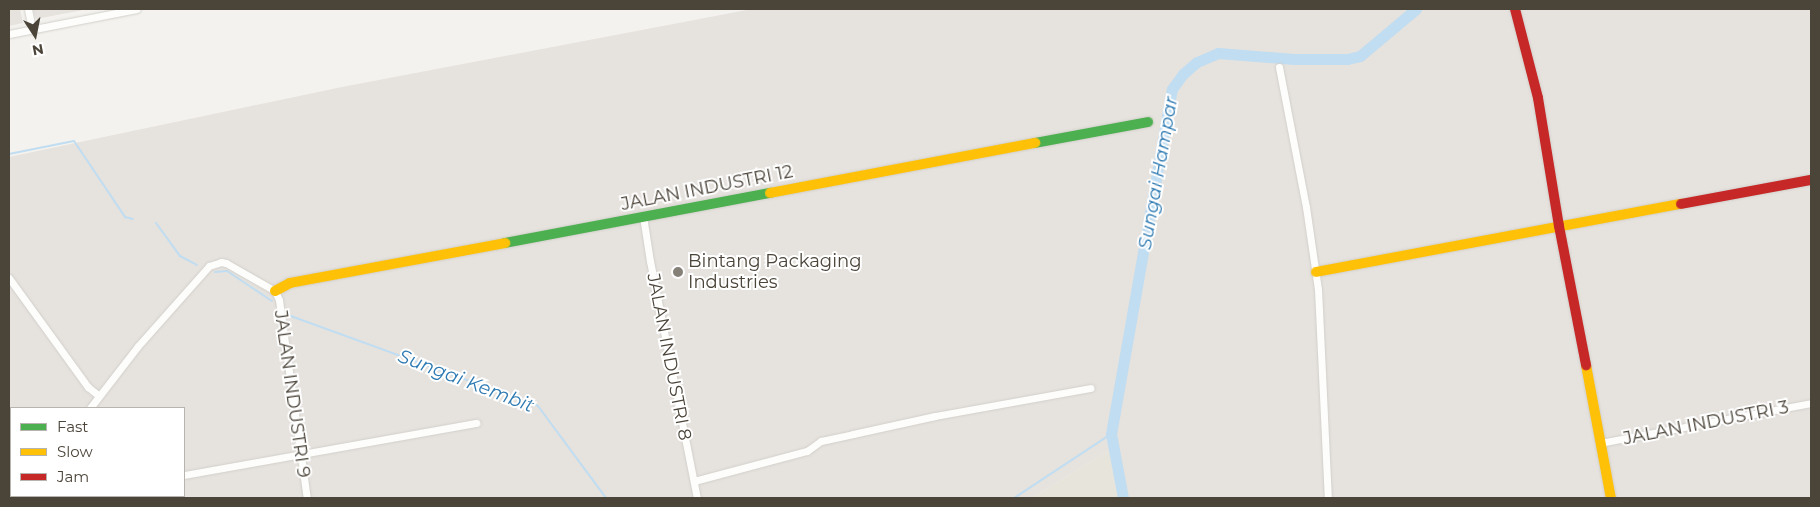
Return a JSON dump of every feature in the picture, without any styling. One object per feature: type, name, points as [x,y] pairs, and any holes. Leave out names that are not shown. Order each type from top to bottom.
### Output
[{"type":"street","points":[[28,9],[32,30]]},
{"type":"street","points":[[9,34],[137,9]]},
{"type":"street","points":[[1515,9],[1538,98],[1559,226],[1611,498]]},
{"type":"street","points":[[1279,67],[1306,207],[1316,272],[1328,498]]},
{"type":"street","name":"JALAN INDUSTRI 12","points":[[275,291],[290,283],[1148,122]]},
{"type":"street","points":[[1316,272],[1811,180]]},
{"type":"street","name":"JALAN INDUSTRI 8","points":[[643,216],[650,261],[697,498]]},
{"type":"street","points":[[91,407],[138,346],[213,263],[226,263],[275,291]]},
{"type":"street","points":[[9,278],[88,387],[99,396]]},
{"type":"street","name":"JALAN INDUSTRI 9","points":[[275,291],[281,307],[307,498]]},
{"type":"street","points":[[694,480],[807,451],[821,441],[935,416],[1090,388]]},
{"type":"street","name":"JALAN INDUSTRI 3","points":[[1600,443],[1811,403]]},
{"type":"street","points":[[185,475],[476,423]]},
{"type":"shaded area","points":[[9,9],[20,9],[23,23],[9,26]]},
{"type":"shaded area","points":[[32,9],[88,9],[36,19]]},
{"type":"shaded area","points":[[752,9],[1811,9],[1811,498],[1118,498],[1109,450],[1032,498],[9,498],[9,157],[342,87]]},
{"type":"shaded area","points":[[1109,450],[1118,498],[1032,498]]},
{"type":"waterway","name":"Sungai Hampar","points":[[1123,498],[1111,434],[1172,89],[1183,74],[1197,62],[1218,53],[1294,59],[1347,59],[1360,56],[1416,9]]},
{"type":"waterway","name":"Sungai Kembit","points":[[9,154],[74,141],[125,217],[133,219]]},
{"type":"waterway","name":"Sungai Kembit","points":[[156,223],[180,256],[197,265]]},
{"type":"waterway","name":"Sungai Kembit","points":[[215,272],[227,271],[272,301]]},
{"type":"waterway","name":"Sungai Kembit","points":[[288,315],[538,406],[606,498]]},
{"type":"waterway","name":"Sungai Kembit","points":[[1014,498],[1111,434]]},
{"type":"traffic: fast","points":[[1035,143],[1148,122]]},
{"type":"traffic: fast","points":[[505,243],[770,193]]},
{"type":"traffic: slow","points":[[770,193],[1035,143]]},
{"type":"traffic: slow","points":[[1316,272],[1681,204]]},
{"type":"traffic: slow","points":[[275,291],[290,283],[505,243]]},
{"type":"traffic: slow","points":[[1586,365],[1611,498]]},
{"type":"traffic: jam","points":[[1515,9],[1538,98],[1559,226],[1586,365]]},
{"type":"traffic: jam","points":[[1681,204],[1811,180]]},
{"type":"place","name":"Bintang Packaging Industries","points":[[678,272]]}]
